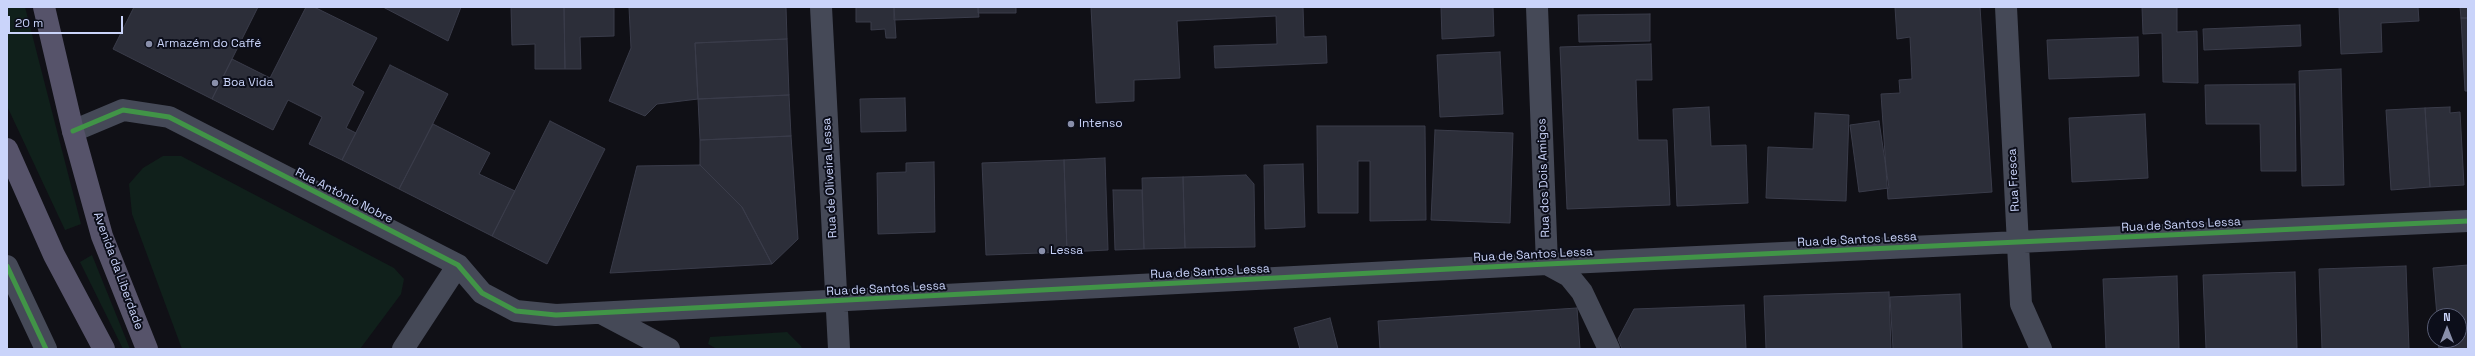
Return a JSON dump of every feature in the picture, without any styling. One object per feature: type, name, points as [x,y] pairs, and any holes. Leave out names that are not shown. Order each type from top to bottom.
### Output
[{"type":"main road","name":"Avenida da Liberdade","points":[[44,7],[73,131],[102,236],[147,349]]},
{"type":"main road","points":[[7,149],[54,255],[104,349]]},
{"type":"street","name":"Rua de Oliveira Lessa","points":[[821,7],[839,349]]},
{"type":"street","name":"Rua dos Dois Amigos","points":[[1537,7],[1547,264]]},
{"type":"street","name":"Rua Fresca","points":[[2006,7],[2013,176],[2021,304],[2041,349]]},
{"type":"street","name":"Rua António Nobre","points":[[73,131],[123,110],[169,117],[458,265],[482,293],[516,311],[556,315],[600,313]]},
{"type":"street","name":"Rua de Santos Lessa","points":[[600,313],[836,302],[1547,264],[2468,222]]},
{"type":"street","points":[[1547,264],[1569,276],[1582,292],[1609,349]]},
{"type":"street","points":[[403,349],[458,265]]},
{"type":"street","points":[[7,266],[46,349]]},
{"type":"street","points":[[600,313],[668,349]]},
{"type":"green space","points":[[7,7],[25,7],[81,224],[65,230],[7,106]]},
{"type":"green space","points":[[163,156],[181,156],[394,268],[404,279],[401,294],[360,349],[182,349],[132,214],[129,184],[143,168]]},
{"type":"green space","points":[[92,255],[130,349],[123,349],[80,262]]},
{"type":"green space","points":[[787,332],[801,346],[802,349],[717,349],[708,344],[710,337]]},
{"type":"building","points":[[134,7],[258,7],[212,99],[113,49]]},
{"type":"building","points":[[306,7],[314,7],[377,38],[352,85],[364,92],[346,128],[356,133],[342,160],[309,144],[322,117],[288,100],[273,130],[212,99],[232,59],[270,78]]},
{"type":"building","points":[[383,7],[461,7],[448,41]]},
{"type":"building","points":[[511,7],[564,7],[565,69],[535,69],[535,44],[512,45]]},
{"type":"building","points":[[564,7],[614,7],[614,36],[580,37],[581,69],[565,69]]},
{"type":"building","points":[[629,7],[786,7],[787,39],[695,43],[698,99],[657,104],[645,116],[609,101],[631,48]]},
{"type":"building","points":[[856,7],[894,7],[896,38],[886,38],[885,29],[871,30],[871,22],[856,22]]},
{"type":"building","points":[[894,7],[978,7],[979,17],[894,20]]},
{"type":"building","points":[[978,7],[1016,7],[1016,13],[978,13]]},
{"type":"building","points":[[1091,7],[1303,7],[1304,37],[1326,36],[1327,63],[1215,68],[1214,46],[1277,44],[1276,16],[1177,21],[1180,78],[1134,80],[1134,101],[1096,103]]},
{"type":"building","points":[[1441,7],[1493,7],[1494,36],[1442,39]]},
{"type":"building","points":[[1895,7],[1980,7],[1992,192],[1888,199],[1881,94],[1900,93],[1899,80],[1912,79],[1910,37],[1897,39]]},
{"type":"building","points":[[2142,7],[2177,7],[2177,32],[2197,31],[2198,83],[2163,82],[2162,33],[2143,34]]},
{"type":"building","points":[[2339,7],[2418,7],[2419,21],[2381,23],[2382,52],[2341,54]]},
{"type":"building","points":[[2460,7],[2468,7],[2468,18],[2461,18]]},
{"type":"building","points":[[1650,14],[1650,41],[1579,42],[1578,15]]},
{"type":"building","points":[[2461,18],[2468,18],[2468,91],[2465,91]]},
{"type":"building","points":[[2300,25],[2301,46],[2204,50],[2203,29]]},
{"type":"building","points":[[2138,37],[2139,76],[2049,79],[2047,40]]},
{"type":"building","points":[[787,39],[789,95],[698,99],[695,43]]},
{"type":"building","points":[[1651,44],[1652,80],[1636,80],[1638,140],[1667,140],[1670,205],[1567,209],[1560,47]]},
{"type":"building","points":[[1500,52],[1503,114],[1440,117],[1437,55]]},
{"type":"building","points":[[390,65],[448,94],[399,189],[342,160]]},
{"type":"building","points":[[2341,69],[2344,185],[2302,186],[2299,71]]},
{"type":"building","points":[[2295,84],[2296,171],[2261,171],[2260,124],[2206,124],[2205,85]]},
{"type":"building","points":[[789,95],[791,136],[700,140],[698,99]]},
{"type":"building","points":[[905,98],[906,131],[861,132],[860,99]]},
{"type":"building","points":[[1709,107],[1711,146],[1746,145],[1748,203],[1677,206],[1673,109]]},
{"type":"building","points":[[2450,107],[2450,113],[2460,112],[2464,185],[2430,187],[2425,108]]},
{"type":"building","points":[[2425,108],[2430,187],[2391,190],[2386,110]]},
{"type":"building","points":[[1815,113],[1849,115],[1846,201],[1766,198],[1768,147],[1813,149]]},
{"type":"building","points":[[2145,114],[2148,178],[2072,182],[2069,118]]},
{"type":"building","points":[[550,121],[605,149],[547,264],[492,236]]},
{"type":"building","points":[[1879,121],[1889,188],[1859,192],[1850,125]]},
{"type":"building","points":[[433,124],[490,153],[479,174],[515,191],[492,236],[399,189]]},
{"type":"building","points":[[1317,126],[1425,126],[1426,220],[1370,221],[1370,161],[1358,161],[1358,213],[1318,213]]},
{"type":"building","points":[[1435,130],[1513,133],[1510,223],[1431,220]]},
{"type":"building","points":[[791,136],[798,239],[772,264],[742,207],[700,165],[700,140]]},
{"type":"building","points":[[1105,158],[1108,250],[1067,252],[1064,160]]},
{"type":"building","points":[[1064,160],[1067,252],[986,255],[982,163]]},
{"type":"building","points":[[934,162],[935,232],[878,234],[877,173],[906,172],[906,163]]},
{"type":"building","points":[[1303,164],[1305,227],[1265,229],[1264,165]]},
{"type":"building","points":[[700,165],[742,207],[772,264],[610,273],[637,166]]},
{"type":"building","points":[[1246,175],[1254,184],[1255,247],[1185,248],[1183,177]]},
{"type":"building","points":[[1183,177],[1185,248],[1144,249],[1142,178]]},
{"type":"building","points":[[1113,190],[1142,190],[1144,249],[1115,250]]},
{"type":"building","points":[[2468,265],[2468,349],[2439,349],[2467,348],[2467,308],[2436,308],[2433,268]]},
{"type":"building","points":[[2406,266],[2409,349],[2322,349],[2319,269]]},
{"type":"building","points":[[2295,272],[2297,349],[2206,349],[2203,275]]},
{"type":"building","points":[[2177,276],[2179,349],[2106,349],[2103,279]]},
{"type":"building","points":[[1889,292],[1891,349],[1766,349],[1764,296]]},
{"type":"building","points":[[1960,294],[1962,349],[1893,349],[1890,297]]},
{"type":"building","points":[[1744,305],[1746,349],[1622,349],[1618,339],[1634,309]]},
{"type":"building","points":[[1577,308],[1580,349],[1380,349],[1378,321]]},
{"type":"building","points":[[1330,318],[1338,349],[1300,349],[1294,328]]},
{"type":"cycle path","points":[[73,131],[123,110],[169,117],[458,265],[482,293],[516,311],[556,315],[1547,264],[2468,221]]},
{"type":"cycle path","points":[[7,266],[46,349]]},
{"type":"place","name":"Armazém do Caffé","points":[[149,44]]},
{"type":"place","name":"Boa Vida","points":[[215,83]]},
{"type":"place","name":"Intenso","points":[[1071,124]]},
{"type":"place","name":"Lessa","points":[[1042,251]]}]
